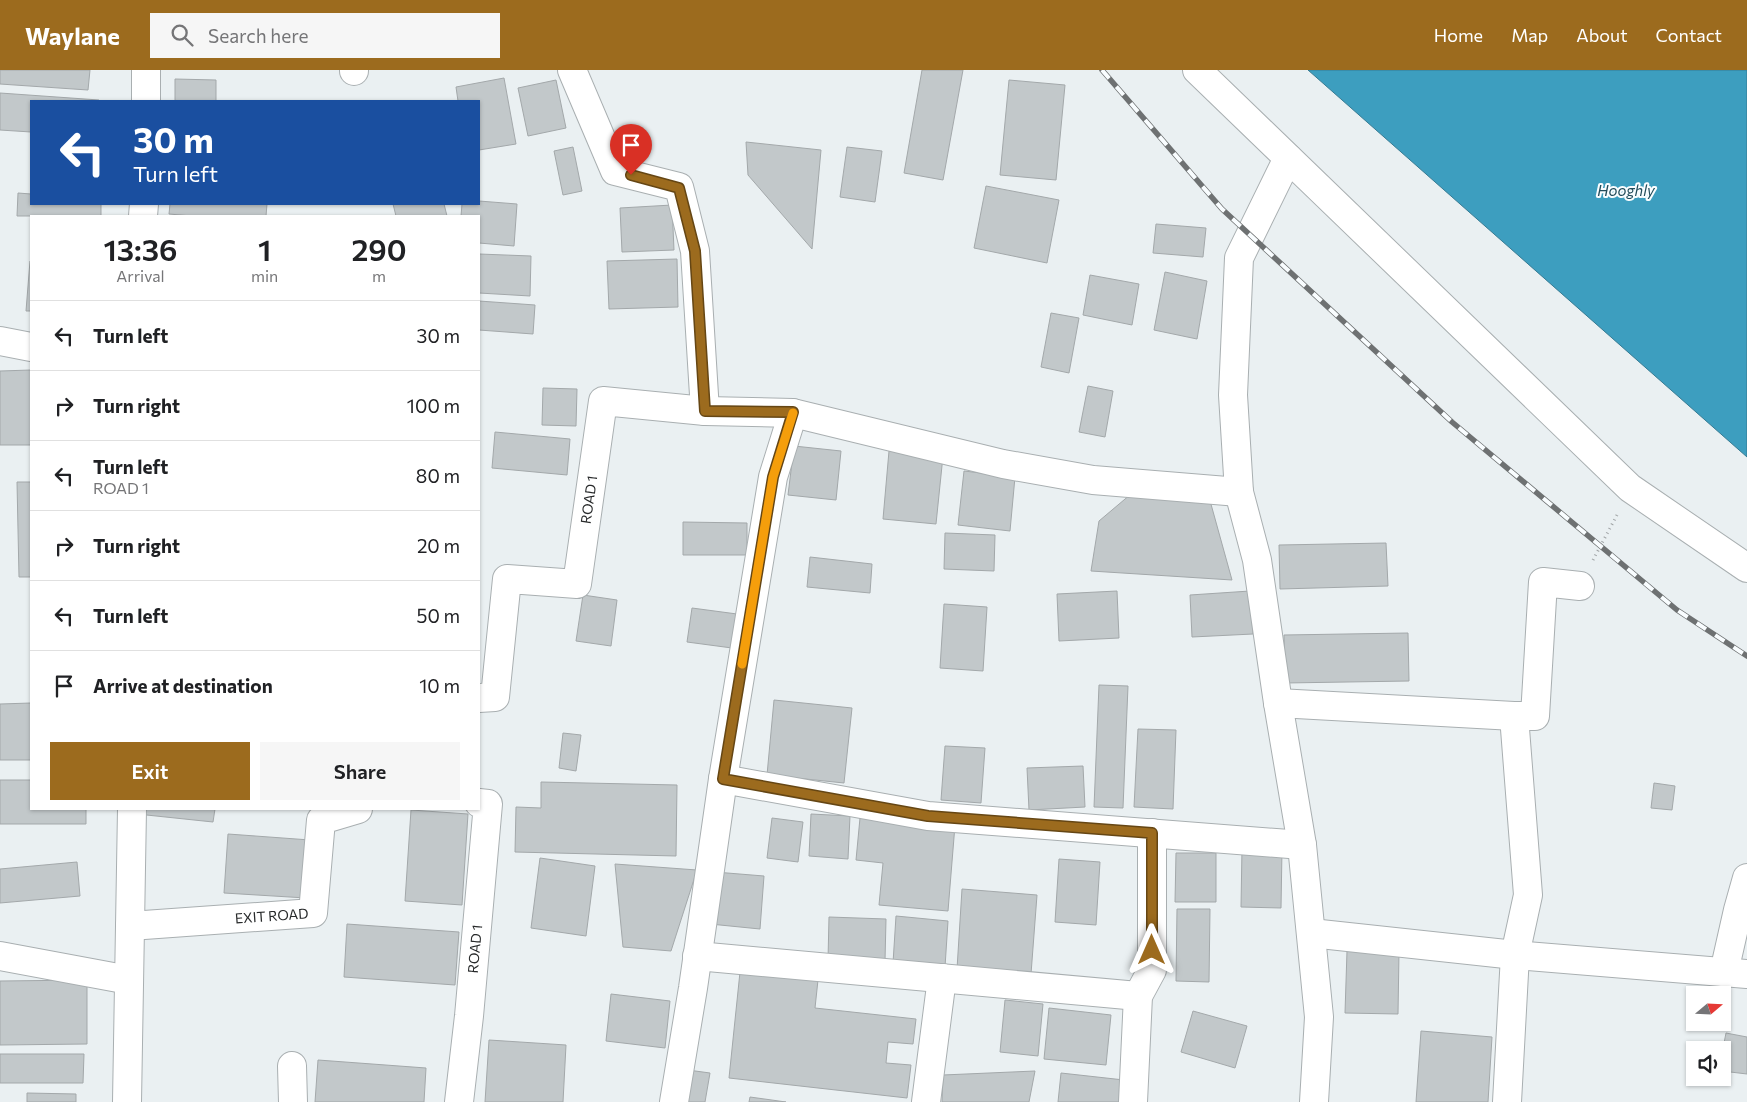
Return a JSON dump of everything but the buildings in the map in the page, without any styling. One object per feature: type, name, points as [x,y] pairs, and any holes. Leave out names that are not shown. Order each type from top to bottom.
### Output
[{"type":"street","points":[[146,70],[146,100]]},
{"type":"street","points":[[572,70],[616,171],[679,188],[695,251],[705,411]]},
{"type":"street","points":[[1197,70],[1630,488],[1747,568]]},
{"type":"street","points":[[1288,158],[1239,258],[1233,395],[1239,492],[1258,560],[1278,703],[1302,845],[1319,1017],[1314,1102]]},
{"type":"street","points":[[0,341],[30,347]]},
{"type":"street","name":"ROAD 1","points":[[480,698],[495,696],[507,579],[576,584],[603,401],[705,411],[793,412],[1004,464],[1093,480],[1239,492]]},
{"type":"street","points":[[674,1102],[723,779],[773,477],[793,412]]},
{"type":"street","points":[[1278,703],[1535,716],[1543,582],[1580,586]]},
{"type":"street","points":[[1507,1102],[1515,955],[1528,895],[1514,716]]},
{"type":"street","points":[[723,779],[928,816],[1302,845]]},
{"type":"street","name":"ROAD 1","points":[[459,1102],[469,1016],[488,804],[480,803]]},
{"type":"street","points":[[127,1102],[132,810]]},
{"type":"street","name":"EXIT ROAD","points":[[130,926],[314,914],[321,820],[355,810]]},
{"type":"street","points":[[1133,1102],[1138,996],[1152,970],[1152,833]]},
{"type":"street","points":[[1311,933],[1515,955],[1736,973],[1738,910],[1747,878]]},
{"type":"street","points":[[0,956],[129,980]]},
{"type":"street","points":[[697,956],[1138,996]]},
{"type":"street","points":[[926,1102],[942,978]]},
{"type":"street","points":[[292,1066],[293,1102]]},
{"type":"path","points":[[1580,586],[1630,488]]},
{"type":"water","name":"Hooghly","points":[[1308,70],[1747,70],[1747,457]]},
{"type":"railway","points":[[1102,70],[1222,209],[1452,422],[1677,610],[1747,656]]},
{"type":"slow traffic","points":[[742,664],[773,477],[793,413]]},
{"type":"route","points":[[631,175],[679,188],[695,251],[705,411],[793,412],[773,477],[723,779],[928,816],[1152,833],[1152,950]]}]
